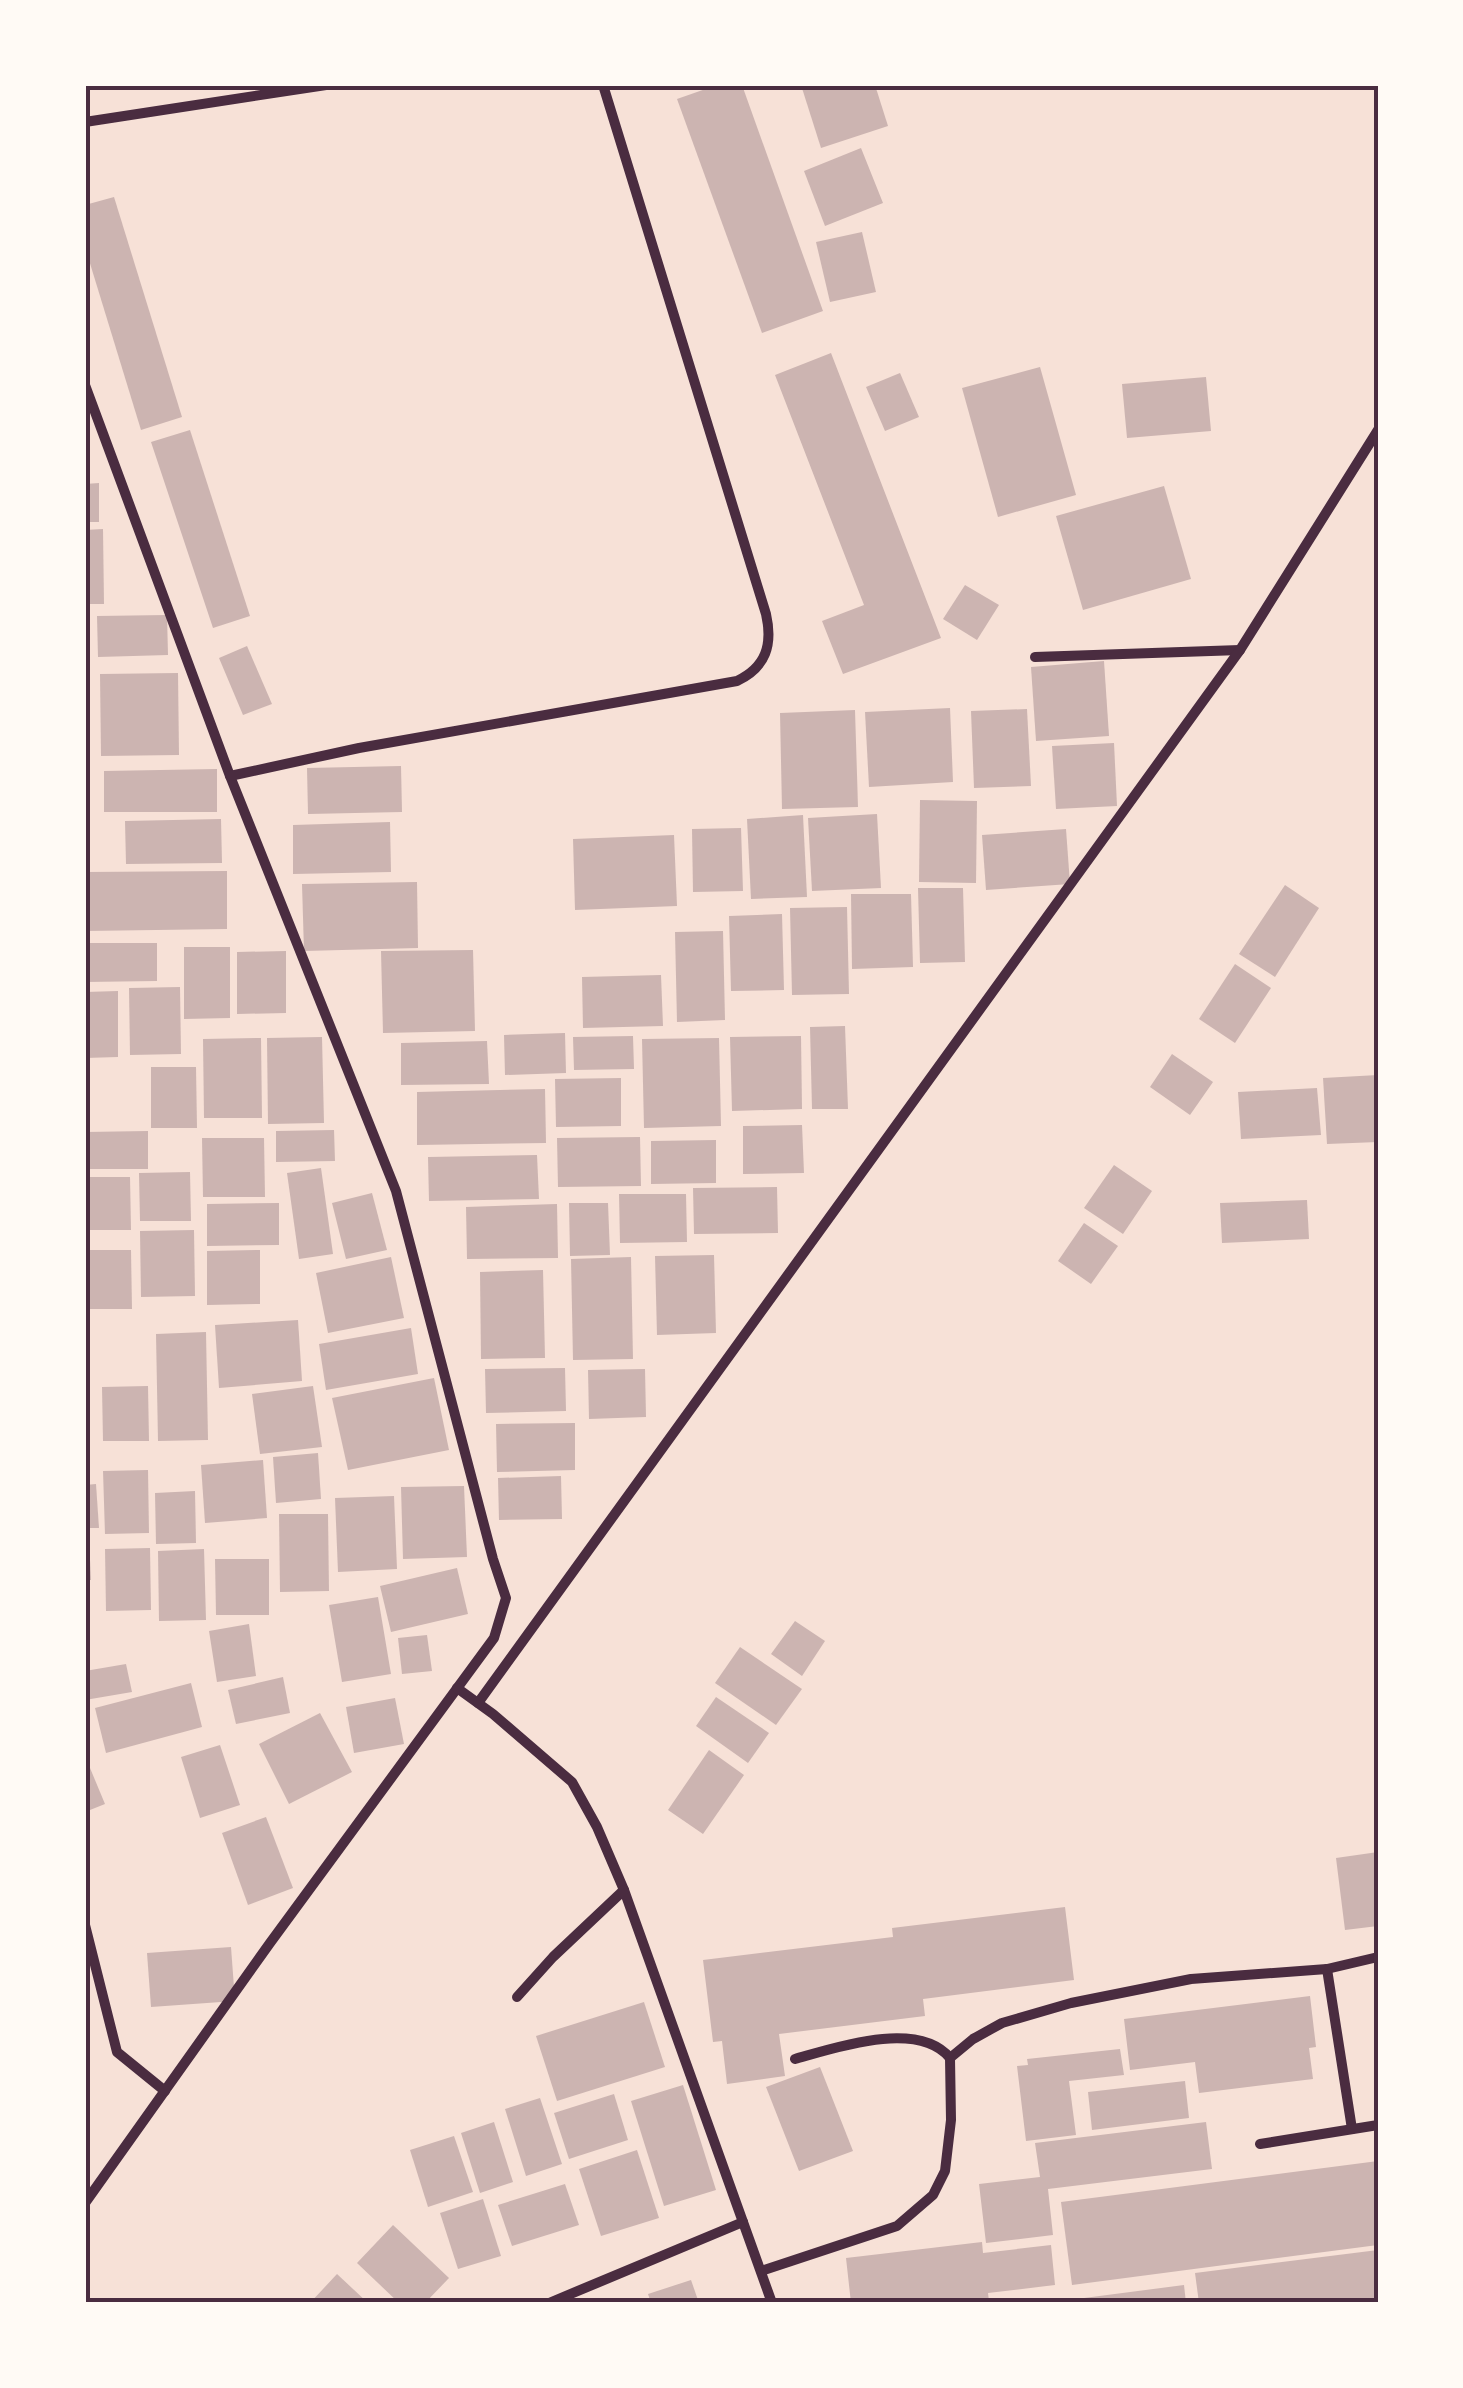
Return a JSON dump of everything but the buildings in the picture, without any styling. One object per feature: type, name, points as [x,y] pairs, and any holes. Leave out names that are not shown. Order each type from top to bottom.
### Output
[{"type":"street","points":[[85,122],[326,85]]},
{"type":"street","points":[[230,776],[359,748],[737,681],[754,673],[765,657],[770,631],[766,614],[603,85]]},
{"type":"street","points":[[85,384],[230,776],[396,1191],[506,1598],[494,1638],[85,2204]]},
{"type":"street","points":[[478,1704],[1240,650],[1378,430]]},
{"type":"street","points":[[1035,657],[1240,650]]},
{"type":"street","points":[[457,1688],[572,1782],[597,1827],[624,1890],[772,2303]]},
{"type":"street","points":[[517,1997],[624,1890]]},
{"type":"street","points":[[85,1925],[117,2052],[165,2091]]},
{"type":"street","points":[[950,2058],[972,2039],[1002,2023],[1071,2003],[1191,1979],[1327,1969],[1378,1957]]},
{"type":"street","points":[[1327,1969],[1352,2129]]},
{"type":"street","points":[[761,2271],[898,2226],[934,2195],[945,2171],[950,2058],[944,2050],[914,2040],[862,2039],[795,2059]]},
{"type":"street","points":[[1260,2144],[1378,2125]]},
{"type":"street","points":[[549,2303],[743,2222]]}]
